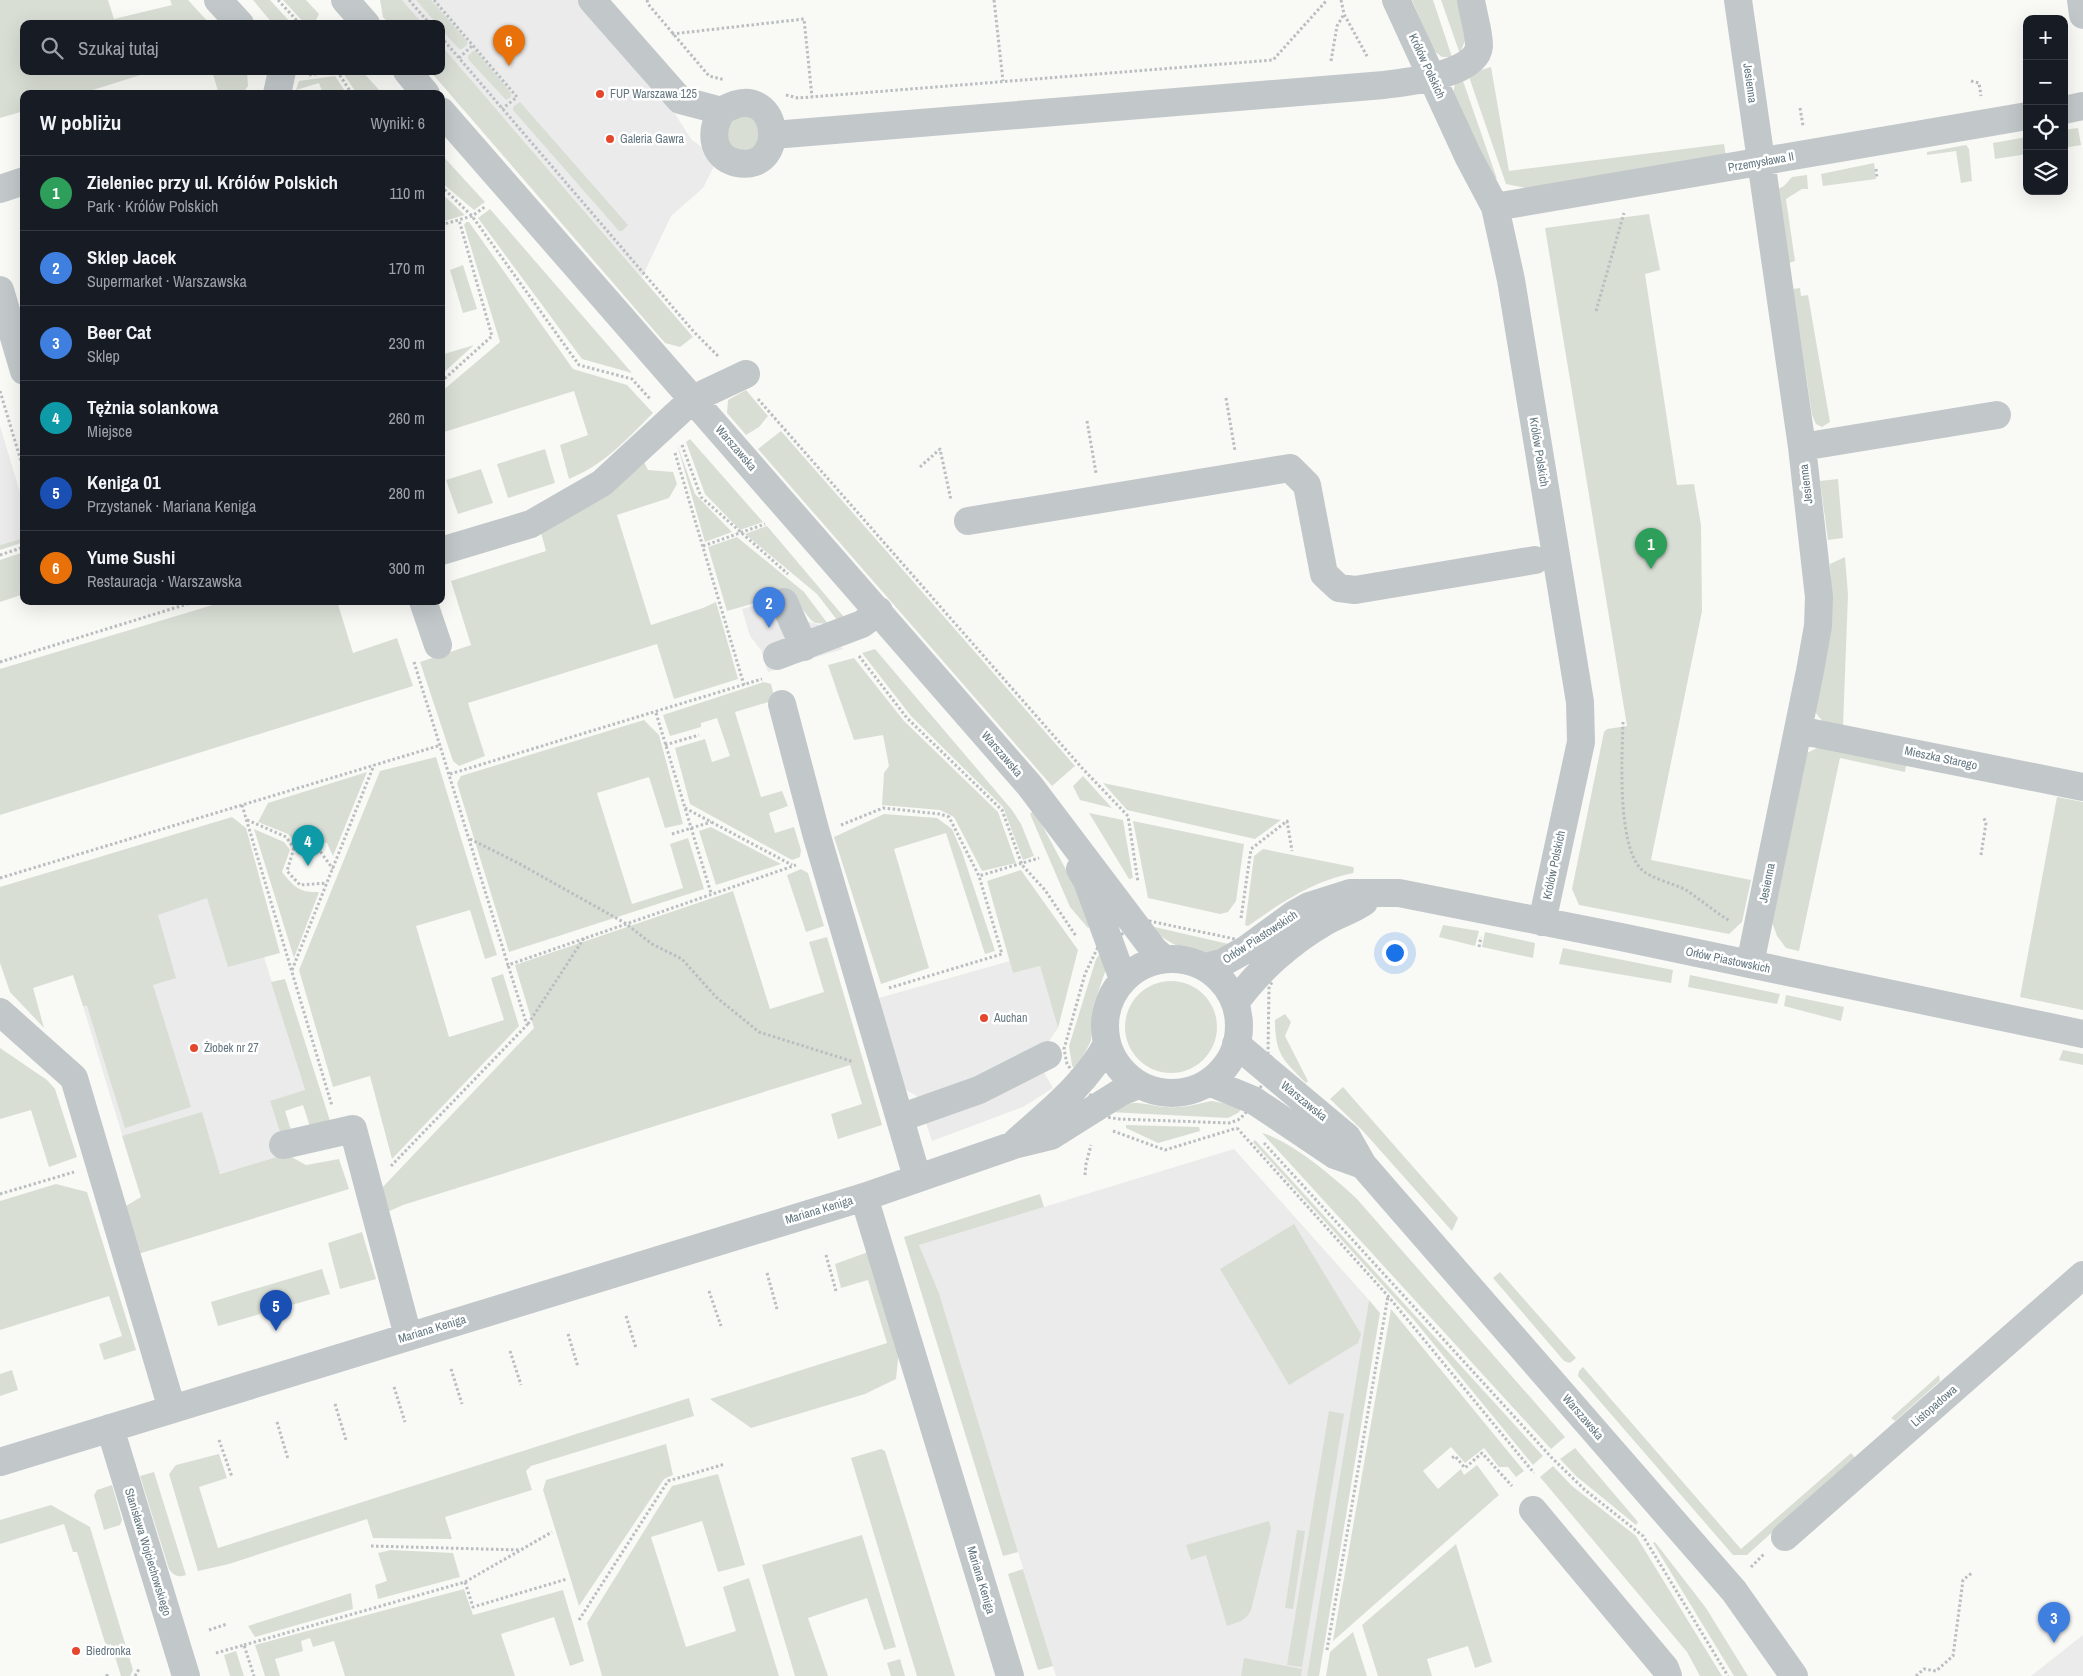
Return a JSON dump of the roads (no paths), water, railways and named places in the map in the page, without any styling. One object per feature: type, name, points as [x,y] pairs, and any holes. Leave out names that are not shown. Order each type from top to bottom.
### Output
[{"type":"street","points":[[218,0],[236,20]]},
{"type":"street","points":[[592,0],[680,100],[722,111]]},
{"type":"street","name":"Królów Polskich","points":[[1396,0],[1468,156],[1494,207],[1511,280],[1582,721],[1581,742],[1542,922]]},
{"type":"street","points":[[773,134],[1328,90],[1432,78],[1460,66],[1474,57],[1479,46],[1471,0]]},
{"type":"street","name":"Jesienna","points":[[1738,0],[1802,447],[1819,597],[1818,626],[1750,964]]},
{"type":"street","points":[[2081,0],[2083,15]]},
{"type":"street","points":[[280,90],[292,75]]},
{"type":"street","points":[[410,75],[423,90]]},
{"type":"street","points":[[738,103],[756,105],[769,118],[773,134],[770,147],[763,156],[751,162],[738,163],[729,160],[720,153],[714,140],[716,120],[722,111],[738,103]]},
{"type":"street","points":[[2068,109],[2083,106]]},
{"type":"street","name":"Warszawska","points":[[445,116],[1030,786],[1154,950],[1164,959]]},
{"type":"street","name":"Przemysława II","points":[[1494,207],[2023,117]]},
{"type":"street","points":[[0,189],[20,182]]},
{"type":"street","points":[[0,290],[20,358]]},
{"type":"street","points":[[445,550],[531,524],[602,483],[694,399],[742,376]]},
{"type":"street","points":[[1802,447],[1997,415]]},
{"type":"street","points":[[959,511],[1100,499],[1290,468],[1307,485],[1324,574],[1339,588],[1355,590],[1535,560]]},
{"type":"street","points":[[784,602],[804,647]]},
{"type":"street","points":[[424,605],[438,645]]},
{"type":"street","points":[[772,667],[804,647],[840,631],[862,624],[879,611]]},
{"type":"street","points":[[782,704],[816,833],[917,1178]]},
{"type":"street","name":"Mieszka Starego","points":[[1798,730],[2083,788]]},
{"type":"street","name":"Warszawska","points":[[1030,786],[1087,881],[1123,979]]},
{"type":"street","name":"Orłów Piastowskich","points":[[1205,967],[1222,963],[1245,950],[1293,915],[1309,906],[1350,893],[1373,895],[1410,894],[2083,1034]]},
{"type":"street","name":"Orłów Piastowskich","points":[[1235,1003],[1256,978],[1299,939],[1325,921],[1355,908],[1373,895]]},
{"type":"street","points":[[1164,959],[1192,962],[1205,967],[1218,977],[1235,1003],[1239,1030],[1236,1044],[1226,1066],[1209,1082],[1192,1090],[1174,1094],[1156,1091],[1138,1084],[1119,1067],[1107,1044],[1104,1026],[1106,1009],[1113,993],[1123,979],[1142,966],[1164,959]]},
{"type":"street","points":[[0,1012],[74,1078],[172,1409]]},
{"type":"street","name":"Mariana Keniga","points":[[1014,1145],[1080,1082],[1098,1061],[1107,1044]]},
{"type":"street","name":"Warszawska","points":[[1236,1044],[1347,1137],[1363,1166],[1734,1591],[1794,1676]]},
{"type":"street","points":[[900,1118],[979,1090],[1048,1055]]},
{"type":"street","name":"Warszawska","points":[[1209,1082],[1253,1100],[1334,1154],[1363,1166]]},
{"type":"street","name":"Mariana Keniga","points":[[0,1462],[864,1197],[1014,1145],[1051,1136],[1121,1092],[1138,1084]]},
{"type":"street","points":[[283,1145],[353,1129],[408,1336]]},
{"type":"street","name":"Mariana Keniga","points":[[864,1197],[1010,1676]]},
{"type":"street","name":"Listopadowa","points":[[1785,1537],[2083,1274]]},
{"type":"street","name":"Stanisława Wojciechowskiego","points":[[110,1428],[186,1676]]},
{"type":"street","points":[[1533,1510],[1665,1668],[1668,1676]]},
{"type":"place","name":"Yume Sushi","points":[[509,66]]},
{"type":"place","name":"FUP Warszawa 125","points":[[600,94]]},
{"type":"place","name":"Galeria Gawra","points":[[610,139]]},
{"type":"place","name":"Zieleniec przy ul. Królów Polskich","points":[[1651,569]]},
{"type":"place","name":"Sklep Jacek","points":[[769,628]]},
{"type":"place","name":"Tężnia solankowa","points":[[308,866]]},
{"type":"place","name":"Auchan","points":[[984,1018]]},
{"type":"place","name":"Żłobek nr 27","points":[[194,1048]]},
{"type":"place","name":"Keniga 01","points":[[276,1331]]},
{"type":"place","name":"Beer Cat","points":[[2054,1643]]},
{"type":"place","name":"Biedronka","points":[[76,1651]]}]
